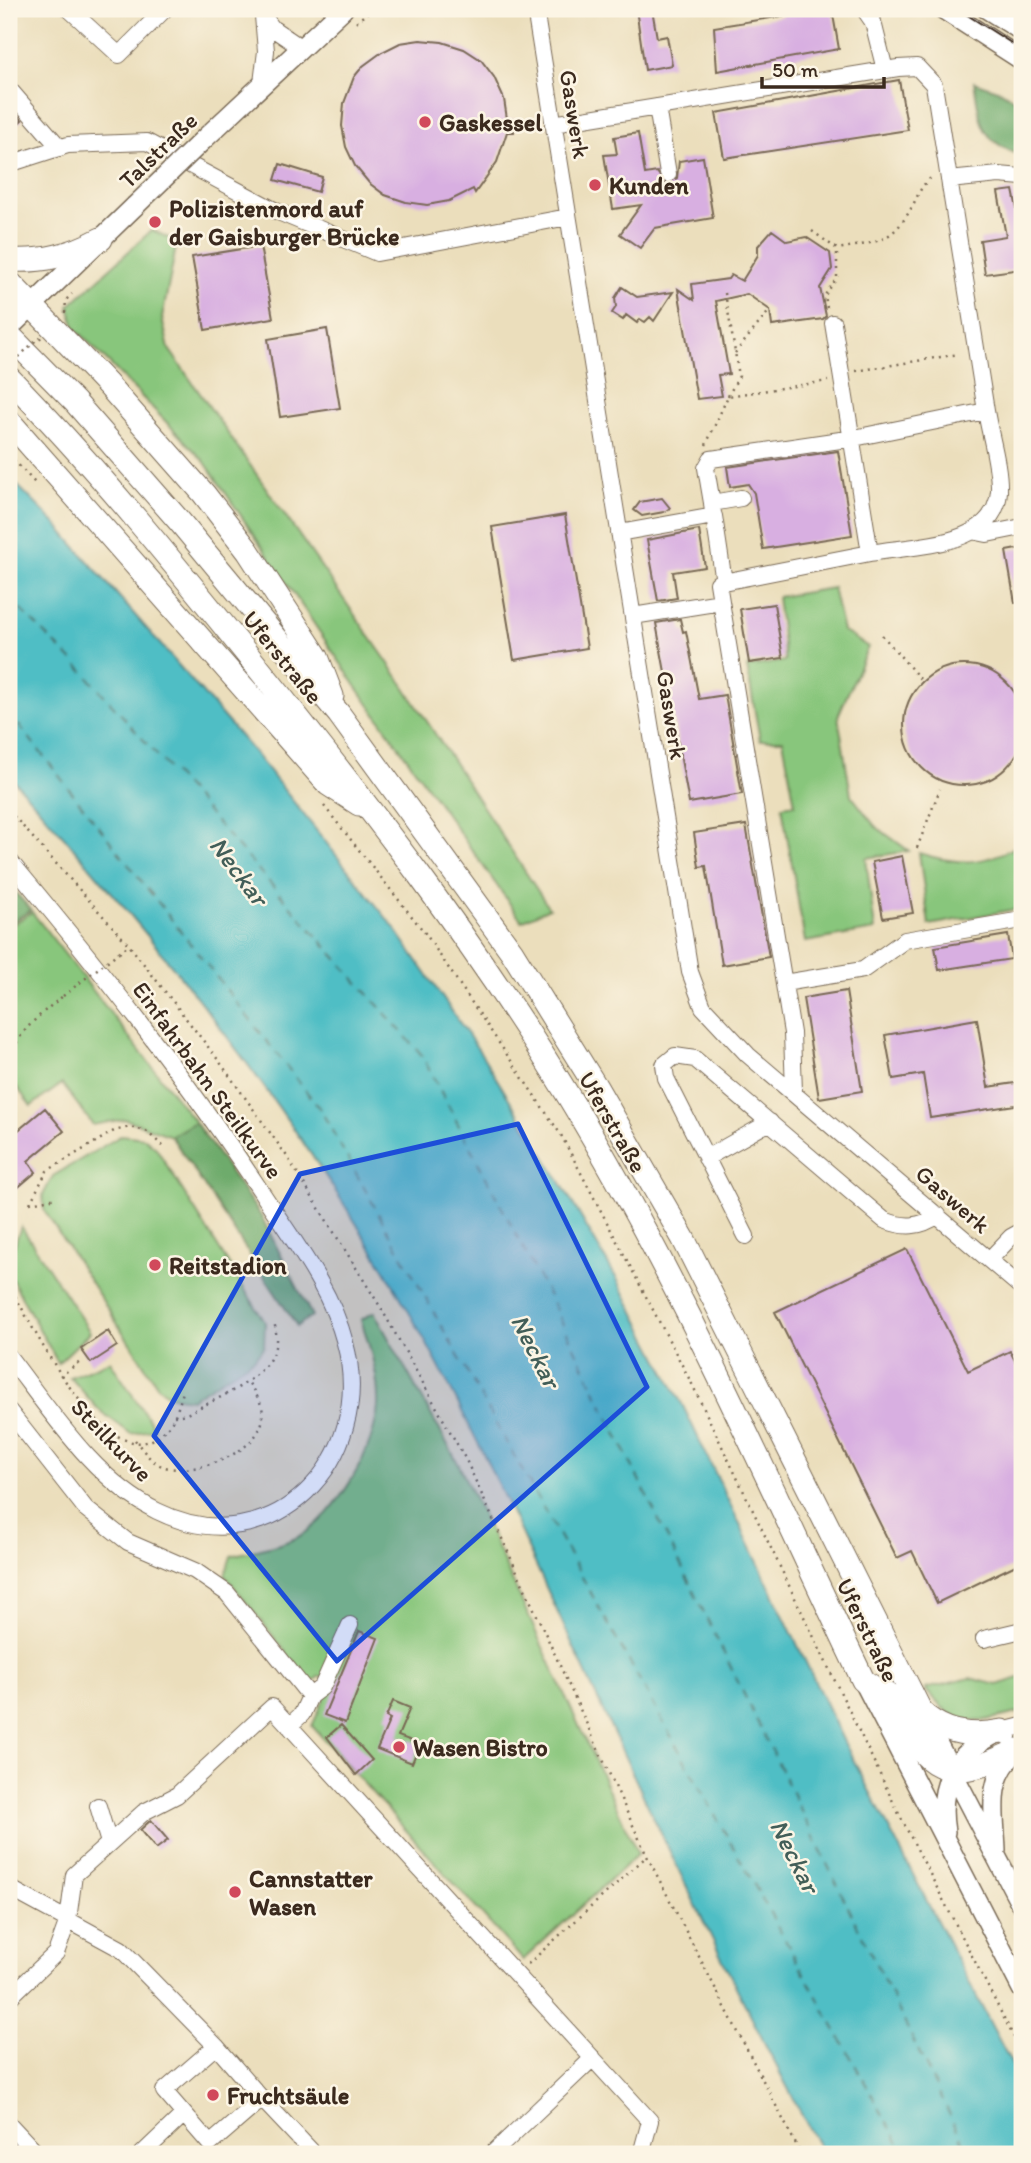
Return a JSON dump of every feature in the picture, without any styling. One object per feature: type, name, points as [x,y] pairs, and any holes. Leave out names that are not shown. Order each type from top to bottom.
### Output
[{"type":"highway","points":[[9,260],[37,261],[60,256],[101,239]]},
{"type":"highway","points":[[9,282],[28,309],[166,449],[247,551],[317,657],[339,714]]},
{"type":"highway","name":"Uferstraße","points":[[9,335],[75,402],[339,714],[512,953],[596,1087],[683,1238],[921,1712]]},
{"type":"highway","name":"Uferstraße","points":[[9,378],[51,421],[156,542],[377,815],[483,965],[568,1095],[618,1182],[702,1343],[863,1680]]},
{"type":"highway","points":[[9,421],[328,784],[377,815]]},
{"type":"highway","points":[[863,1680],[890,1698],[920,1749],[951,1769],[972,1769],[1021,1752]]},
{"type":"highway","points":[[921,1712],[933,1722],[958,1733],[976,1735],[1012,1728]]},
{"type":"main road","name":"Talstraße","points":[[9,328],[262,83],[344,9]]},
{"type":"main road","points":[[943,9],[1022,60]]},
{"type":"main road","points":[[987,9],[1022,31]]},
{"type":"main road","name":"Uferstraße","points":[[863,1680],[1022,1989]]},
{"type":"main road","name":"Uferstraße","points":[[921,1712],[1022,1906]]},
{"type":"main road","points":[[948,1847],[942,1807],[951,1769],[973,1746],[1012,1728]]},
{"type":"main road","points":[[998,1859],[994,1790],[1001,1769],[1021,1752]]},
{"type":"street","points":[[69,9],[119,55],[164,9]]},
{"type":"street","name":"Gaswerk","points":[[535,9],[690,972],[703,1007],[748,1055],[1022,1288]]},
{"type":"street","points":[[864,9],[873,22],[885,70]]},
{"type":"street","points":[[261,12],[272,27],[300,47]]},
{"type":"street","points":[[261,12],[266,51],[262,83]]},
{"type":"street","points":[[553,124],[917,67],[934,85],[999,490],[993,514],[977,532]]},
{"type":"street","points":[[9,89],[60,148]]},
{"type":"street","points":[[657,107],[668,174]]},
{"type":"street","points":[[9,164],[60,148],[147,142],[276,211],[377,253],[568,217]]},
{"type":"street","points":[[949,177],[1022,177]]},
{"type":"street","points":[[833,323],[854,438],[870,552]]},
{"type":"street","points":[[724,582],[706,468],[711,459],[854,438],[986,411]]},
{"type":"street","points":[[619,533],[713,510],[741,498]]},
{"type":"street","points":[[794,1092],[792,1033],[718,583],[977,532],[987,534],[1022,527]]},
{"type":"street","points":[[633,616],[721,602]]},
{"type":"street","name":"Einfahrbahn Steilkurve","points":[[9,860],[112,987],[236,1153],[315,1273],[345,1342]]},
{"type":"street","points":[[784,983],[863,970],[905,940],[1022,920]]},
{"type":"street","points":[[746,1236],[664,1071],[668,1060],[675,1056],[695,1059],[884,1220],[913,1226],[927,1223],[938,1216]]},
{"type":"street","points":[[706,1158],[770,1122]]},
{"type":"street","points":[[989,1259],[1011,1237],[1022,1231]]},
{"type":"street","name":"Steilkurve","points":[[9,1357],[103,1472],[142,1503],[189,1523],[238,1525],[259,1520],[295,1502],[330,1465],[343,1435],[351,1401],[345,1342]]},
{"type":"street","points":[[9,1410],[92,1514],[128,1542],[195,1571],[227,1593],[310,1696]]},
{"type":"street","points":[[289,1726],[302,1714],[310,1696],[322,1687],[350,1625]]},
{"type":"street","points":[[984,1639],[1022,1630]]},
{"type":"street","points":[[9,1998],[56,1953],[68,1920],[74,1875],[144,1812],[177,1795],[272,1707],[650,2121],[641,2154]]},
{"type":"street","points":[[1012,1728],[1021,1752]]},
{"type":"street","points":[[97,1806],[109,1843]]},
{"type":"street","points":[[9,1888],[121,1949],[216,2046],[314,2154]]},
{"type":"street","points":[[216,2046],[164,2091],[210,2144],[262,2099]]},
{"type":"street","points":[[492,2154],[593,2059]]},
{"type":"street","points":[[142,2154],[184,2114]]},
{"type":"street","points":[[9,2124],[37,2154]]},
{"type":"path","points":[[812,231],[836,249],[881,242],[894,234],[903,223],[930,178],[949,177]]},
{"type":"path","points":[[833,323],[829,318],[825,295],[838,278],[836,249]]},
{"type":"path","points":[[9,367],[36,340],[66,316],[66,300],[77,289]]},
{"type":"path","points":[[706,468],[704,449],[739,376],[725,293]]},
{"type":"path","points":[[735,353],[769,310]]},
{"type":"path","points":[[728,396],[976,351]]},
{"type":"path","points":[[9,455],[36,484]]},
{"type":"path","points":[[882,635],[921,680]]},
{"type":"path","points":[[917,848],[940,789]]},
{"type":"path","points":[[321,803],[425,933],[561,1135],[692,1384],[887,1791],[1022,2053]]},
{"type":"path","points":[[9,811],[129,945],[219,1061],[286,1155],[387,1320],[466,1460],[648,1856],[801,2154]]},
{"type":"path","points":[[9,1123],[15,1117],[9,1084],[18,1040],[30,1023],[129,945]]},
{"type":"path","points":[[57,1198],[30,1203],[47,1171],[114,1130],[130,1127],[146,1131],[164,1147]]},
{"type":"path","points":[[9,1283],[60,1376],[104,1427],[120,1437],[148,1439],[163,1432],[174,1416],[184,1389]]},
{"type":"path","points":[[174,1416],[187,1414],[264,1369],[272,1359],[277,1344],[274,1322]]},
{"type":"path","points":[[60,1376],[83,1360]]},
{"type":"path","points":[[135,1440],[151,1460],[171,1469],[202,1468],[218,1462],[253,1439],[261,1424],[261,1404],[247,1380]]},
{"type":"path","points":[[516,1975],[648,1856]]},
{"type":"highlighted area","points":[[518,1124],[647,1387],[337,1661],[154,1436],[300,1174]]},
{"type":"green space","points":[[974,82],[1003,92],[1022,105],[1022,156],[997,144],[984,129]]},
{"type":"green space","points":[[152,230],[177,242],[162,318],[169,349],[398,677],[549,908],[522,921],[356,686],[204,461],[75,328],[69,306]]},
{"type":"green space","points":[[833,588],[843,631],[868,647],[838,716],[851,795],[875,826],[909,851],[866,858],[875,930],[805,942],[782,806],[795,804],[783,740],[760,740],[747,667],[785,661],[777,597]]},
{"type":"green space","points":[[1022,843],[1022,908],[929,925],[919,853],[947,860],[972,861],[996,856]]},
{"type":"green space","points":[[9,885],[31,910],[9,924]]},
{"type":"green space","points":[[32,912],[195,1122],[171,1136],[125,1119],[93,1125],[62,1084],[31,1106],[16,1086],[9,1090],[9,927]]},
{"type":"green space","points":[[195,1122],[261,1216],[312,1316],[297,1326],[171,1136]]},
{"type":"green space","name":"Reitstadion","points":[[122,1135],[144,1138],[156,1148],[265,1322],[264,1346],[255,1358],[191,1399],[169,1396],[157,1385],[44,1210],[43,1195],[53,1176]]},
{"type":"green space","points":[[21,1226],[90,1332],[58,1363],[9,1274],[9,1262]]},
{"type":"green space","points":[[374,1312],[459,1465],[638,1854],[523,1960],[312,1726],[332,1681],[320,1676],[310,1683],[225,1575],[231,1556],[282,1543],[313,1527],[327,1514],[352,1479],[376,1421],[378,1393],[375,1372],[361,1320]]},
{"type":"green space","points":[[110,1361],[155,1429],[131,1434],[98,1409],[70,1377]]},
{"type":"green space","points":[[1022,1677],[1022,1712],[979,1721],[958,1718],[937,1703],[925,1689],[970,1678],[997,1685]]},
{"type":"water","name":"Neckar","points":[[9,477],[55,523],[252,750],[396,930],[482,1055],[558,1178],[618,1281],[683,1406],[844,1742],[1022,2084],[1022,2154],[823,2154],[685,1884],[463,1412],[409,1312],[321,1169],[274,1100],[172,966],[9,775]]},
{"type":"building","points":[[636,9],[652,9],[657,38],[667,36],[672,65],[645,70]]},
{"type":"building","points":[[781,9],[832,9],[839,49],[717,71],[714,27],[783,16]]},
{"type":"building","name":"Gaskessel","points":[[420,40],[442,42],[464,49],[481,60],[494,77],[504,99],[507,119],[515,119],[514,132],[507,132],[497,162],[475,193],[473,189],[449,201],[427,205],[385,195],[369,183],[355,166],[346,147],[342,126],[344,103],[354,77],[363,66],[400,43]]},
{"type":"building","points":[[899,80],[908,130],[724,158],[716,113]]},
{"type":"building","points":[[9,105],[22,120],[9,132]]},
{"type":"building","points":[[638,133],[645,174],[657,172],[665,184],[677,178],[679,161],[703,157],[713,218],[655,228],[640,248],[620,234],[641,205],[613,209],[604,155],[617,154],[614,137]]},
{"type":"building","points":[[280,164],[322,177],[318,192],[275,180]]},
{"type":"building","points":[[1013,190],[1022,233],[1022,269],[985,274],[980,240],[1006,236],[998,192]]},
{"type":"building","points":[[772,230],[787,241],[806,237],[830,253],[832,269],[820,288],[826,316],[823,319],[772,326],[770,310],[747,294],[716,301],[729,374],[718,375],[722,396],[697,399],[678,289],[694,300],[692,284],[728,279],[731,275],[742,281],[758,255],[758,246]]},
{"type":"building","points":[[260,246],[273,318],[205,330],[192,257]]},
{"type":"building","points":[[622,287],[637,297],[673,292],[654,321],[650,317],[645,322],[640,319],[637,323],[626,315],[623,320],[612,313],[616,307],[615,298]]},
{"type":"building","points":[[327,329],[340,408],[280,417],[268,339]]},
{"type":"building","points":[[838,451],[852,535],[763,549],[754,493],[748,484],[730,487],[727,467]]},
{"type":"building","points":[[662,498],[670,508],[664,512],[642,516],[634,510],[640,502]]},
{"type":"building","points":[[565,515],[587,648],[514,660],[492,527]]},
{"type":"building","points":[[699,530],[705,567],[673,572],[677,598],[658,601],[647,540]]},
{"type":"building","points":[[1022,548],[1022,603],[1015,603],[1006,551]]},
{"type":"building","points":[[774,604],[783,658],[749,663],[740,609]]},
{"type":"building","points":[[680,619],[683,632],[686,631],[699,699],[725,695],[742,794],[689,803],[656,623]]},
{"type":"building","points":[[964,665],[987,670],[1006,683],[1019,702],[1024,725],[1019,748],[1006,767],[987,780],[964,785],[941,780],[922,767],[909,748],[904,725],[909,702],[922,683],[941,670]]},
{"type":"building","points":[[746,825],[769,957],[722,965],[706,866],[699,867],[694,833]]},
{"type":"building","points":[[902,856],[913,913],[883,918],[872,862]]},
{"type":"building","points":[[1008,935],[1012,959],[939,970],[935,947]]},
{"type":"building","points":[[846,991],[862,1091],[819,1098],[803,998]]},
{"type":"building","points":[[977,1019],[988,1087],[1022,1082],[1022,1104],[930,1118],[923,1074],[893,1079],[885,1035]]},
{"type":"building","points":[[45,1108],[64,1131],[28,1161],[36,1172],[9,1195],[9,1138]]},
{"type":"building","points":[[907,1249],[968,1371],[1010,1351],[1022,1374],[1022,1562],[937,1603],[912,1551],[897,1558],[775,1312]]},
{"type":"building","points":[[108,1331],[117,1346],[91,1363],[81,1349]]},
{"type":"building","points":[[359,1631],[378,1638],[345,1723],[324,1715]]},
{"type":"building","name":"Wasen Bistro","points":[[393,1701],[410,1708],[398,1736],[420,1744],[412,1763],[377,1749],[390,1719],[386,1717]]},
{"type":"building","points":[[341,1725],[372,1760],[356,1775],[327,1737]]},
{"type":"building","points":[[151,1820],[168,1840],[156,1849],[140,1830]]},
{"type":"ferry route","points":[[9,598],[81,669],[421,1054],[553,1304],[969,2154]]},
{"type":"ferry route","points":[[9,712],[320,1109],[905,2154]]},
{"type":"tram line","points":[[958,9],[1022,50]]},
{"type":"place","name":"Gaskessel","points":[[425,122]]},
{"type":"place","name":"Kunden","points":[[595,185]]},
{"type":"place","name":"Polizistenmord auf der Gaisburger Brücke","points":[[155,222]]},
{"type":"place","name":"Reitstadion","points":[[155,1265]]},
{"type":"place","name":"Wasen Bistro","points":[[399,1747]]},
{"type":"place","name":"Cannstatter Wasen","points":[[235,1892]]},
{"type":"place","name":"Fruchtsäule","points":[[213,2095]]}]
